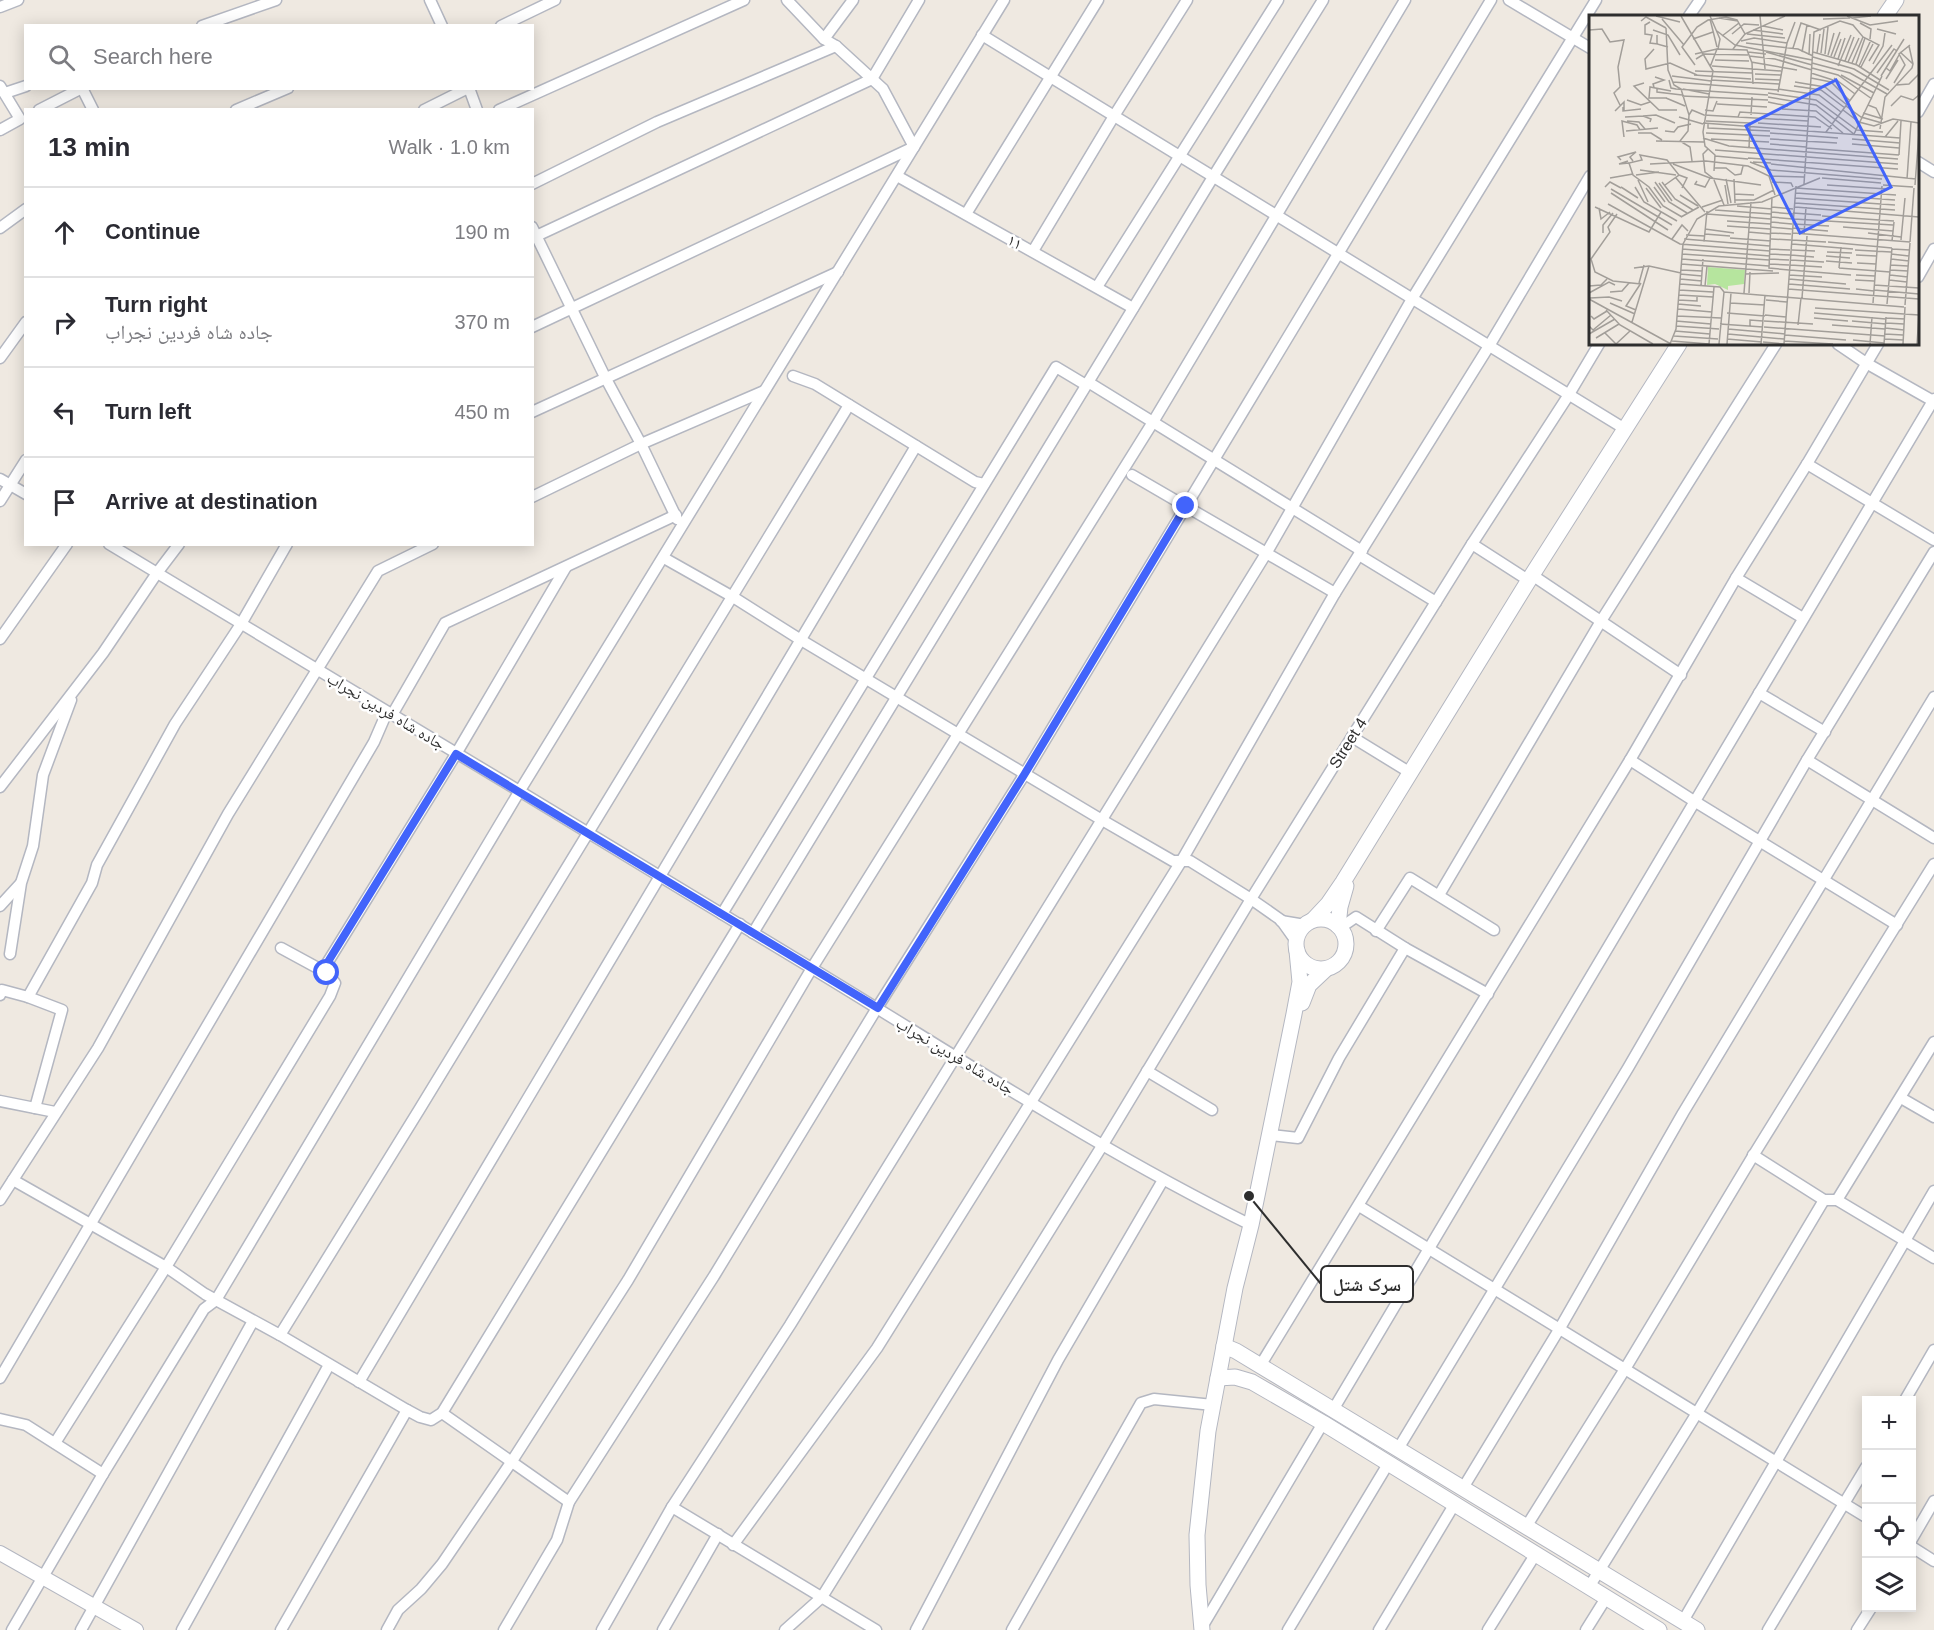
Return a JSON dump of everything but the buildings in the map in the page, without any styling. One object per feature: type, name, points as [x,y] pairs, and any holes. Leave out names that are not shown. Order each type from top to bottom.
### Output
[{"type":"main road","points":[[1886,15],[1896,0]]},
{"type":"main road","points":[[1201,1629],[1197,1535],[1208,1431],[1235,1288],[1271,1135],[1290,1037],[1300,982],[1297,946],[1299,933],[1328,904],[1356,861],[1530,577],[1678,345]]},
{"type":"main road","points":[[1339,927],[1340,907],[1356,861]]},
{"type":"main road","points":[[1297,946],[1301,959],[1308,966],[1317,969],[1335,966],[1346,951],[1347,942],[1339,927],[1331,921],[1309,923]]},
{"type":"main road","points":[[1290,1037],[1309,985],[1326,969]]},
{"type":"main road","points":[[1224,1346],[1236,1351],[1697,1630]]},
{"type":"main road","points":[[1218,1378],[1235,1377],[1252,1382],[1323,1423],[1659,1630]]},
{"type":"street","points":[[0,7],[18,0]]},
{"type":"street","points":[[208,24],[276,0]]},
{"type":"street","points":[[430,0],[442,24]]},
{"type":"street","points":[[505,24],[555,0]]},
{"type":"street","points":[[503,108],[744,0]]},
{"type":"street","points":[[787,0],[824,39],[836,46],[883,89],[914,147]]},
{"type":"street","points":[[824,39],[853,0]]},
{"type":"street","points":[[680,531],[676,515],[534,234],[872,79],[919,0]]},
{"type":"street","points":[[12,1630],[103,1474],[204,1309],[216,1300],[519,792],[1004,0]]},
{"type":"street","points":[[966,214],[1098,0]]},
{"type":"street","points":[[1033,251],[1187,0]]},
{"type":"street","points":[[1097,287],[1278,0]]},
{"type":"street","points":[[753,933],[1323,0]]},
{"type":"street","points":[[387,1630],[398,1610],[421,1589],[442,1564],[512,1461],[628,1280],[812,968],[1153,422],[1405,0]]},
{"type":"street","points":[[504,1630],[557,1540],[569,1502],[707,1286],[1024,775],[1491,0]]},
{"type":"street","points":[[1509,0],[1589,47]]},
{"type":"street","points":[[602,1630],[672,1507],[790,1325],[1267,552],[1412,299],[1596,0]]},
{"type":"street","points":[[1690,15],[1700,0]]},
{"type":"street","points":[[982,35],[1625,429]]},
{"type":"street","points":[[534,183],[657,122],[836,46]]},
{"type":"street","points":[[1919,109],[1934,84]]},
{"type":"street","points":[[0,130],[23,118],[2,89],[24,86]]},
{"type":"street","points":[[43,108],[78,90]]},
{"type":"street","points":[[83,90],[92,108]]},
{"type":"street","points":[[241,108],[283,90]]},
{"type":"street","points":[[428,108],[465,90]]},
{"type":"street","points":[[470,90],[476,108]]},
{"type":"street","points":[[534,326],[914,147]]},
{"type":"street","points":[[1919,163],[1934,172]]},
{"type":"street","name":"۱۱","points":[[897,176],[1133,308]]},
{"type":"street","points":[[733,1545],[877,1348],[1182,860],[1335,593],[1489,346],[1589,179]]},
{"type":"street","points":[[0,228],[24,210]]},
{"type":"street","points":[[1919,273],[1934,249]]},
{"type":"street","points":[[534,411],[838,272]]},
{"type":"street","points":[[0,358],[24,325]]},
{"type":"street","name":"Street 4","points":[[785,1630],[822,1597],[1102,1146],[1251,898],[1598,345]]},
{"type":"street","points":[[1439,895],[1601,621],[1775,345]]},
{"type":"street","points":[[1333,1410],[1934,400],[1866,363],[1839,345]]},
{"type":"street","points":[[1260,1366],[1630,760],[1736,578],[1877,345]]},
{"type":"street","points":[[722,914],[1056,367],[1215,460],[1436,602]]},
{"type":"street","points":[[793,376],[814,384],[975,482],[984,484]]},
{"type":"street","points":[[534,496],[641,444],[764,391]]},
{"type":"street","points":[[280,1335],[849,405]]},
{"type":"street","points":[[359,1382],[916,446]]},
{"type":"street","points":[[0,501],[24,463]]},
{"type":"street","points":[[1807,464],[1934,540]]},
{"type":"street","points":[[1132,475],[1335,593]]},
{"type":"street","points":[[0,479],[24,493]]},
{"type":"street","points":[[0,1378],[389,713],[445,623],[676,515]]},
{"type":"street","points":[[1472,544],[1601,621],[1681,675]]},
{"type":"street","points":[[0,639],[66,546]]},
{"type":"street","name":"جاده شاه فردین نجراب","points":[[112,546],[740,924],[1102,1146],[1251,1225]]},
{"type":"street","points":[[0,788],[103,653],[177,546]]},
{"type":"street","points":[[28,997],[92,883],[97,865],[175,724],[241,624],[286,546]]},
{"type":"street","points":[[0,1200],[98,1048],[228,814],[378,571],[429,546]]},
{"type":"street","points":[[1398,1449],[1628,1068],[1807,760],[1934,552]]},
{"type":"street","points":[[664,558],[733,597],[1024,775],[1173,861],[1190,861],[1251,898],[1281,920],[1297,946]]},
{"type":"street","points":[[327,973],[326,965],[456,754],[566,567]]},
{"type":"street","points":[[1736,578],[1803,618]]},
{"type":"street","points":[[10,954],[21,883],[33,846],[43,775],[76,689]]},
{"type":"street","points":[[1759,693],[1825,732]]},
{"type":"street","points":[[1463,1488],[1560,1329],[1683,1113],[1934,697]]},
{"type":"street","points":[[1352,737],[1409,772]]},
{"type":"street","points":[[1630,760],[1897,925]]},
{"type":"street","points":[[1807,760],[1934,838]]},
{"type":"street","points":[[1526,1527],[1934,864]]},
{"type":"street","points":[[1376,931],[1410,878],[1494,930]]},
{"type":"street","points":[[0,906],[21,883]]},
{"type":"street","points":[[1339,927],[1356,917],[1405,948],[1488,994]]},
{"type":"street","points":[[1281,920],[1309,923]]},
{"type":"street","points":[[13,1180],[166,1267],[216,1300],[407,1410],[431,1420],[442,1413],[740,924]]},
{"type":"street","points":[[55,1443],[166,1267],[330,996],[335,983],[327,973],[281,948]]},
{"type":"street","points":[[1271,1135],[1298,1138],[1339,1058],[1405,948]]},
{"type":"street","points":[[0,995],[2,990],[62,1010],[36,1108]]},
{"type":"street","points":[[1837,1200],[1934,1042]]},
{"type":"street","points":[[1147,1071],[1212,1110]]},
{"type":"street","points":[[1901,1098],[1934,1117]]},
{"type":"street","points":[[0,1101],[55,1112]]},
{"type":"street","points":[[1754,1155],[1824,1200],[1837,1200],[1934,1258]]},
{"type":"street","points":[[916,1630],[1058,1360],[1163,1180]]},
{"type":"street","points":[[1683,1621],[1934,1191]]},
{"type":"street","points":[[1589,1587],[1697,1413],[1824,1200]]},
{"type":"street","points":[[1359,1206],[1862,1514]]},
{"type":"street","points":[[81,1630],[254,1321]]},
{"type":"street","points":[[1908,1396],[1934,1350]]},
{"type":"street","points":[[182,1630],[329,1365]]},
{"type":"street","points":[[1012,1630],[1141,1403],[1154,1399],[1213,1405]]},
{"type":"street","points":[[281,1630],[407,1410]]},
{"type":"street","points":[[442,1413],[569,1502]]},
{"type":"street","points":[[0,1419],[26,1425],[103,1474]]},
{"type":"street","points":[[1201,1629],[1323,1423]]},
{"type":"street","points":[[1288,1630],[1388,1464]]},
{"type":"street","points":[[1768,1630],[1862,1474]]},
{"type":"street","points":[[1916,1531],[1934,1501]]},
{"type":"street","points":[[1379,1630],[1454,1505]]},
{"type":"street","points":[[672,1507],[876,1630]]},
{"type":"street","points":[[663,1630],[718,1534]]},
{"type":"street","points":[[1916,1549],[1934,1561]]},
{"type":"street","points":[[0,1553],[136,1630]]},
{"type":"street","points":[[1488,1630],[1535,1555]]},
{"type":"street","points":[[1586,1630],[1606,1598]]},
{"type":"street","points":[[1857,1630],[1868,1612]]},
{"type":"place","name":"سرک شتل","points":[[1249,1196]]},
{"type":"route","points":[[327,973],[326,965],[456,754],[878,1008],[1024,775],[1186,506]]}]
